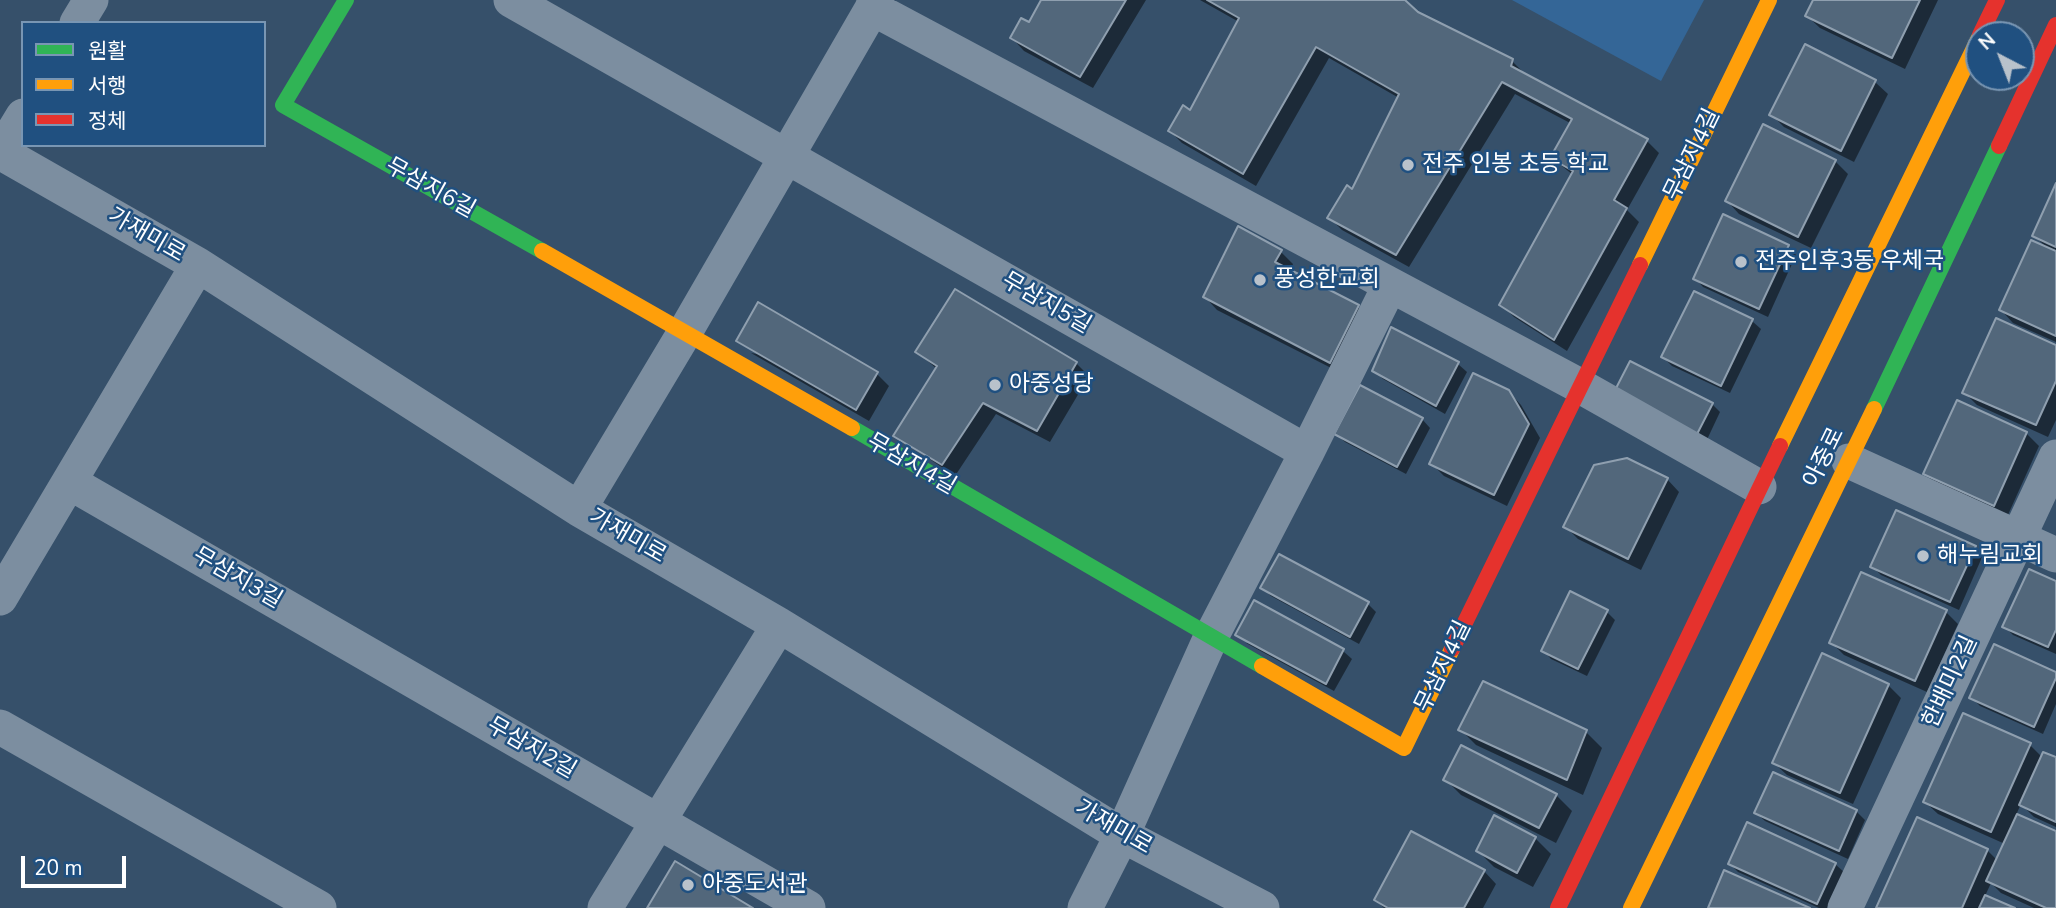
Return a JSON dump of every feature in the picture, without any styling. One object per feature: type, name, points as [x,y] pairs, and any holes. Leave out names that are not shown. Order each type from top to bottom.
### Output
[{"type":"street","points":[[78,21],[91,0]]},
{"type":"street","name":"무삼지6길","points":[[345,0],[283,106],[685,332]]},
{"type":"street","name":"무삼지5길","points":[[511,0],[1307,452]]},
{"type":"street","name":"무삼지4길","points":[[685,332],[1404,748],[1769,0]]},
{"type":"street","name":"아중로","points":[[1987,21],[1997,0]]},
{"type":"street","points":[[579,509],[685,332],[874,4],[1234,202],[1580,386],[1759,486]]},
{"type":"street","name":"아중로","points":[[1631,908],[1849,461],[2056,25]]},
{"type":"street","name":"아중로","points":[[1558,908],[1759,486],[1965,68]]},
{"type":"street","points":[[0,153],[21,119]]},
{"type":"street","name":"가재미로","points":[[0,153],[198,265],[579,509],[779,625],[1122,835],[1262,908]]},
{"type":"street","points":[[0,598],[198,265]]},
{"type":"street","points":[[1085,908],[1122,835],[1212,637],[1390,285]]},
{"type":"street","name":"한배미2길","points":[[1846,908],[2056,457]]},
{"type":"street","points":[[1849,461],[2056,555]]},
{"type":"street","name":"무삼지3길","points":[[69,482],[404,676]]},
{"type":"street","points":[[605,908],[779,625]]},
{"type":"street","name":"무삼지2길","points":[[404,676],[808,908]]},
{"type":"street","points":[[0,727],[319,908]]},
{"type":"shaded area","points":[[1512,0],[1704,0],[1661,81]]},
{"type":"building","points":[[1041,0],[1126,0],[1080,77],[1010,38],[1021,18],[1029,22]]},
{"type":"building","name":"전주 인봉 초등 학교","points":[[1207,0],[1405,0],[1418,12],[1513,59],[1511,66],[1648,139],[1614,200],[1627,208],[1554,340],[1499,305],[1573,171],[1550,158],[1572,119],[1502,82],[1396,255],[1327,218],[1347,185],[1352,189],[1399,94],[1316,47],[1243,174],[1168,131],[1183,105],[1190,110],[1239,18]]},
{"type":"building","points":[[1813,0],[1920,0],[1892,58],[1805,16]]},
{"type":"building","points":[[1805,44],[1876,80],[1841,151],[1769,115]]},
{"type":"building","points":[[1763,124],[1836,160],[1798,237],[1725,201]]},
{"type":"building","points":[[2056,183],[2056,247],[2032,236]]},
{"type":"building","name":"전주인후3동 우체국","points":[[1723,214],[1789,245],[1759,309],[1693,279]]},
{"type":"building","name":"풍성한교회","points":[[1238,226],[1282,250],[1275,262],[1359,305],[1330,363],[1203,297]]},
{"type":"building","points":[[2031,240],[2056,251],[2056,336],[1999,310]]},
{"type":"building","name":"아중성당","points":[[955,289],[1077,362],[1037,431],[983,403],[942,465],[893,436],[937,366],[915,352]]},
{"type":"building","points":[[1694,291],[1753,319],[1721,386],[1661,357]]},
{"type":"building","points":[[758,302],[878,372],[856,410],[736,341]]},
{"type":"building","points":[[1996,318],[2056,345],[2056,381],[2036,425],[1962,393]]},
{"type":"building","points":[[1391,327],[1459,362],[1436,406],[1372,371]]},
{"type":"building","points":[[1630,361],[1713,403],[1695,438],[1612,396]]},
{"type":"building","points":[[1473,373],[1509,390],[1529,424],[1494,495],[1429,464]]},
{"type":"building","points":[[1360,385],[1423,418],[1397,467],[1334,434]]},
{"type":"building","points":[[1957,400],[2027,432],[1994,506],[1923,474]]},
{"type":"building","points":[[1627,458],[1668,478],[1628,559],[1563,527],[1594,465]]},
{"type":"building","name":"해누림교회","points":[[1896,510],[1976,546],[1950,602],[1870,567]]},
{"type":"building","points":[[1279,554],[1369,602],[1350,637],[1260,588]]},
{"type":"building","points":[[2029,569],[2056,581],[2056,630],[2048,647],[2002,627]]},
{"type":"building","points":[[1861,572],[1947,610],[1915,681],[1829,643]]},
{"type":"building","points":[[1570,591],[1608,610],[1578,669],[1541,651]]},
{"type":"building","points":[[1254,600],[1344,649],[1326,684],[1235,635]]},
{"type":"building","points":[[1994,644],[2056,672],[2056,678],[2034,727],[1969,698]]},
{"type":"building","points":[[1822,653],[1889,684],[1840,793],[1772,763]]},
{"type":"building","points":[[1483,681],[1587,730],[1567,780],[1458,730]]},
{"type":"building","points":[[1963,713],[2031,743],[1991,832],[1923,802]]},
{"type":"building","points":[[1461,745],[1557,794],[1539,828],[1443,780]]},
{"type":"building","points":[[2043,752],[2056,757],[2056,822],[2019,805]]},
{"type":"building","points":[[1773,772],[1857,810],[1839,851],[1754,813]]},
{"type":"building","points":[[2017,814],[2056,831],[2056,908],[2046,908],[1986,881]]},
{"type":"building","points":[[1494,815],[1536,837],[1517,873],[1476,851]]},
{"type":"building","points":[[1917,817],[1988,849],[1962,908],[1876,908]]},
{"type":"building","points":[[1747,822],[1836,863],[1817,904],[1728,864]]},
{"type":"building","points":[[1411,831],[1485,870],[1464,908],[1388,908],[1374,900]]},
{"type":"building","name":"아중도서관","points":[[675,861],[753,908],[647,908]]},
{"type":"building","points":[[1724,870],[1810,908],[1708,908]]},
{"type":"building","points":[[1985,895],[2015,908],[1979,908]]},
{"type":"traffic: fast","points":[[346,0],[283,105],[542,251]]},
{"type":"traffic: fast","points":[[1874,409],[1999,146]]},
{"type":"traffic: fast","points":[[852,428],[1262,666]]},
{"type":"traffic: slow","points":[[1640,265],[1769,0]]},
{"type":"traffic: slow","points":[[1780,446],[1965,67]]},
{"type":"traffic: slow","points":[[542,251],[852,428]]},
{"type":"traffic: slow","points":[[1631,908],[1874,409]]},
{"type":"traffic: slow","points":[[1262,666],[1404,748],[1452,649]]},
{"type":"traffic: jam","points":[[1987,21],[1997,0]]},
{"type":"traffic: jam","points":[[1999,146],[2056,25]]},
{"type":"traffic: jam","points":[[1452,649],[1640,265]]},
{"type":"traffic: jam","points":[[1558,908],[1780,446]]},
{"type":"place","name":"전주 인봉 초등 학교","points":[[1408,165]]},
{"type":"place","name":"전주인후3동 우체국","points":[[1741,262]]},
{"type":"place","name":"풍성한교회","points":[[1260,280]]},
{"type":"place","name":"아중성당","points":[[995,385]]},
{"type":"place","name":"해누림교회","points":[[1923,556]]},
{"type":"place","name":"아중도서관","points":[[688,885]]}]
